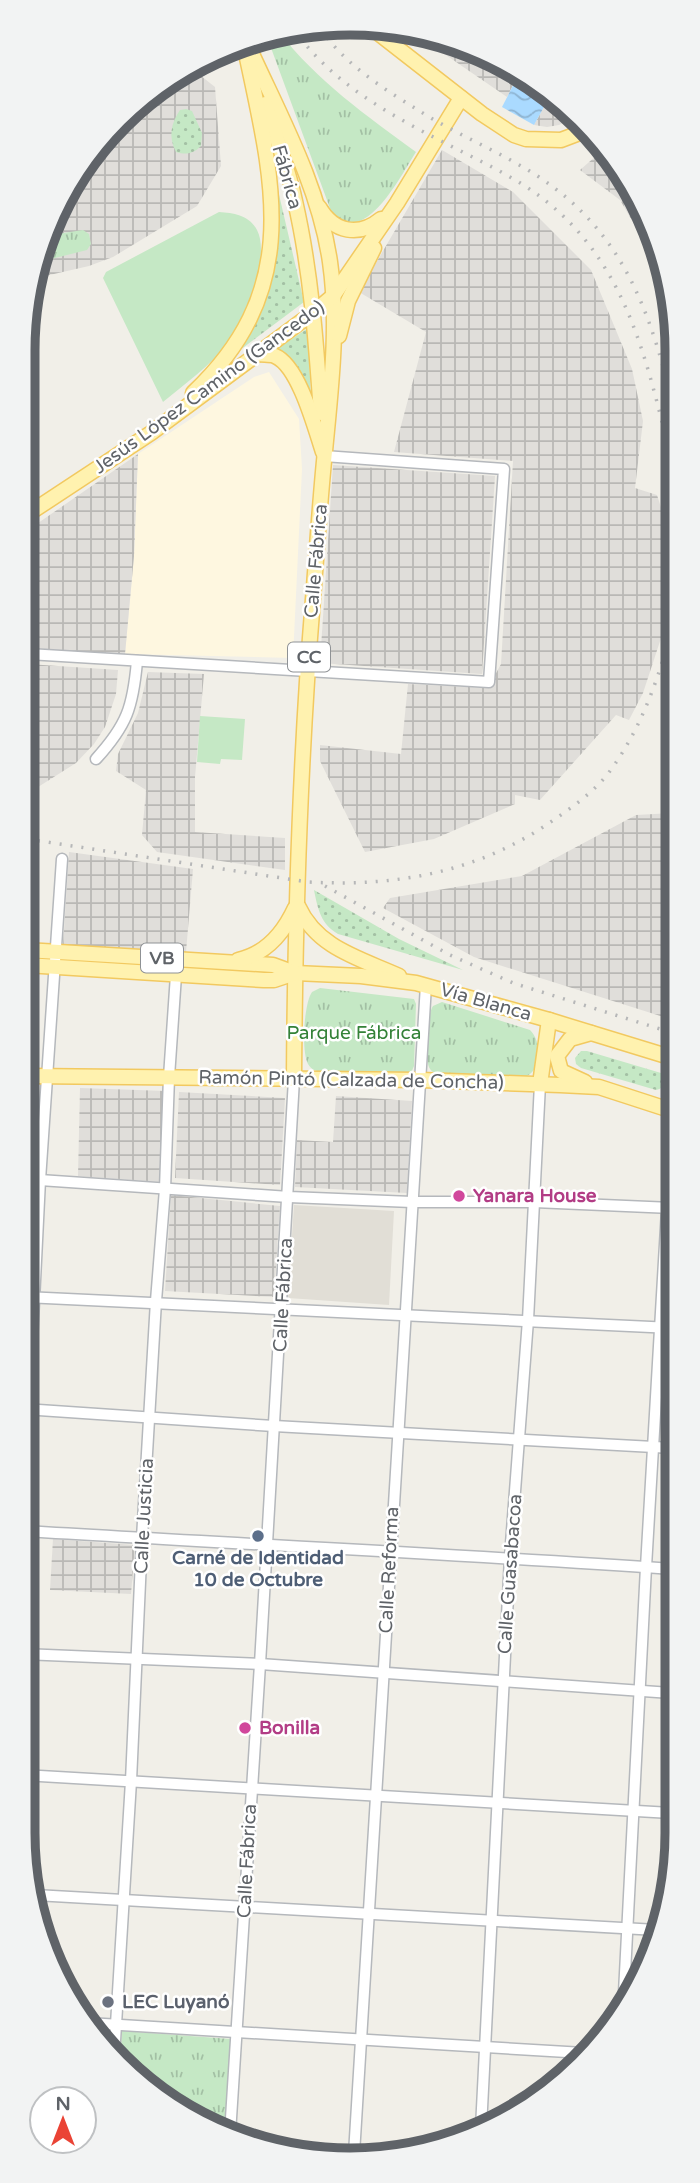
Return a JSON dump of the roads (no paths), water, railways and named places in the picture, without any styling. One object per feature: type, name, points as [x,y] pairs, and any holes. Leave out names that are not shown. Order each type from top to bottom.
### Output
[{"type":"main road","points":[[384,37],[461,98],[502,127],[526,139],[561,140],[579,133]]},
{"type":"main road","name":"Fábrica","points":[[248,52],[294,198],[314,313]]},
{"type":"main road","name":"Fábrica","points":[[249,52],[292,140],[313,196],[330,261],[333,296]]},
{"type":"main road","points":[[151,433],[221,365],[244,331],[263,290],[272,238],[270,196],[262,128],[247,53]]},
{"type":"main road","name":"Jesús López Camino (Gancedo)","points":[[35,509],[151,433],[314,313],[333,296],[397,203],[461,98]]},
{"type":"main road","points":[[313,196],[330,221],[356,231],[368,229],[397,203]]},
{"type":"main road","points":[[334,361],[348,301],[397,203]]},
{"type":"main road","name":"Calle Fábrica","points":[[294,1079],[297,904],[307,670],[334,361],[333,296]]},
{"type":"main road","name":"Calle Fábrica","points":[[314,313],[324,456]]},
{"type":"main road","points":[[258,354],[274,356],[287,366],[304,397],[324,456]]},
{"type":"main road","points":[[226,962],[248,958],[268,946],[283,931],[297,904]]},
{"type":"main road","points":[[297,904],[304,919],[322,939],[351,955],[421,984]]},
{"type":"main road","name":"Vía Blanca","points":[[35,953],[55,959],[176,975],[274,980],[295,973]]},
{"type":"main road","name":"Vía Blanca","points":[[35,963],[55,959],[226,962],[273,965],[295,973],[361,976],[421,984],[665,1055]]},
{"type":"main road","points":[[264,980],[282,990],[295,1015]]},
{"type":"main road","name":"Calle Guasabacoa","points":[[540,1084],[549,1020]]},
{"type":"main road","points":[[561,1084],[557,1056],[570,1039],[590,1032]]},
{"type":"main road","points":[[558,1065],[561,1071],[569,1076],[599,1087]]},
{"type":"main road","name":"Ramón Pintó (Calzada de Concha)","points":[[35,1076],[561,1084],[599,1087],[665,1108]]},
{"type":"street","points":[[35,654],[489,682],[504,469],[324,456]]},
{"type":"street","points":[[96,759],[116,738],[130,710],[135,690],[137,661]]},
{"type":"street","points":[[35,1238],[62,859]]},
{"type":"street","name":"Calle Justicia","points":[[115,2043],[176,975]]},
{"type":"street","name":"Calle Reforma","points":[[354,2148],[421,1080],[421,984]]},
{"type":"street","name":"Calle Fábrica","points":[[231,2125],[261,1664],[294,1079]]},
{"type":"street","name":"Calle Guasabacoa","points":[[482,2119],[503,1680],[528,1320],[540,1084]]},
{"type":"street","points":[[35,1180],[412,1202],[534,1202],[665,1208]]},
{"type":"street","points":[[35,1297],[665,1328]]},
{"type":"street","points":[[624,1988],[653,1447],[665,1337]]},
{"type":"street","points":[[35,1410],[665,1448]]},
{"type":"street","points":[[35,1532],[510,1557],[665,1568]]},
{"type":"street","points":[[35,1655],[261,1664],[665,1692]]},
{"type":"street","points":[[35,1776],[665,1813]]},
{"type":"street","points":[[41,1895],[649,1929]]},
{"type":"street","points":[[99,2023],[576,2053]]},
{"type":"water","points":[[515,82],[546,103],[534,125],[502,107]]},
{"type":"railway","points":[[326,36],[341,53],[378,84],[433,119],[539,177],[569,199],[613,250],[630,279],[644,309],[665,374]]},
{"type":"railway","points":[[302,39],[325,65],[362,95],[403,121],[525,186],[560,213],[588,243],[610,276],[628,312],[642,349],[665,435]]},
{"type":"railway","points":[[35,840],[308,882],[374,882],[468,864],[527,837],[595,788],[619,757],[640,720],[665,654]]},
{"type":"railway","points":[[325,886],[450,955],[513,983],[665,1030]]},
{"type":"place","name":"Yanara House","points":[[459,1196]]},
{"type":"place","name":"Carné de Identidad 10 de Octubre","points":[[258,1536]]},
{"type":"place","name":"Bonilla","points":[[245,1728]]},
{"type":"place","name":"LEC Luyanó","points":[[108,2002]]},
{"type":"park label","name":"Parque Fábrica","points":[[354,1033]]}]
